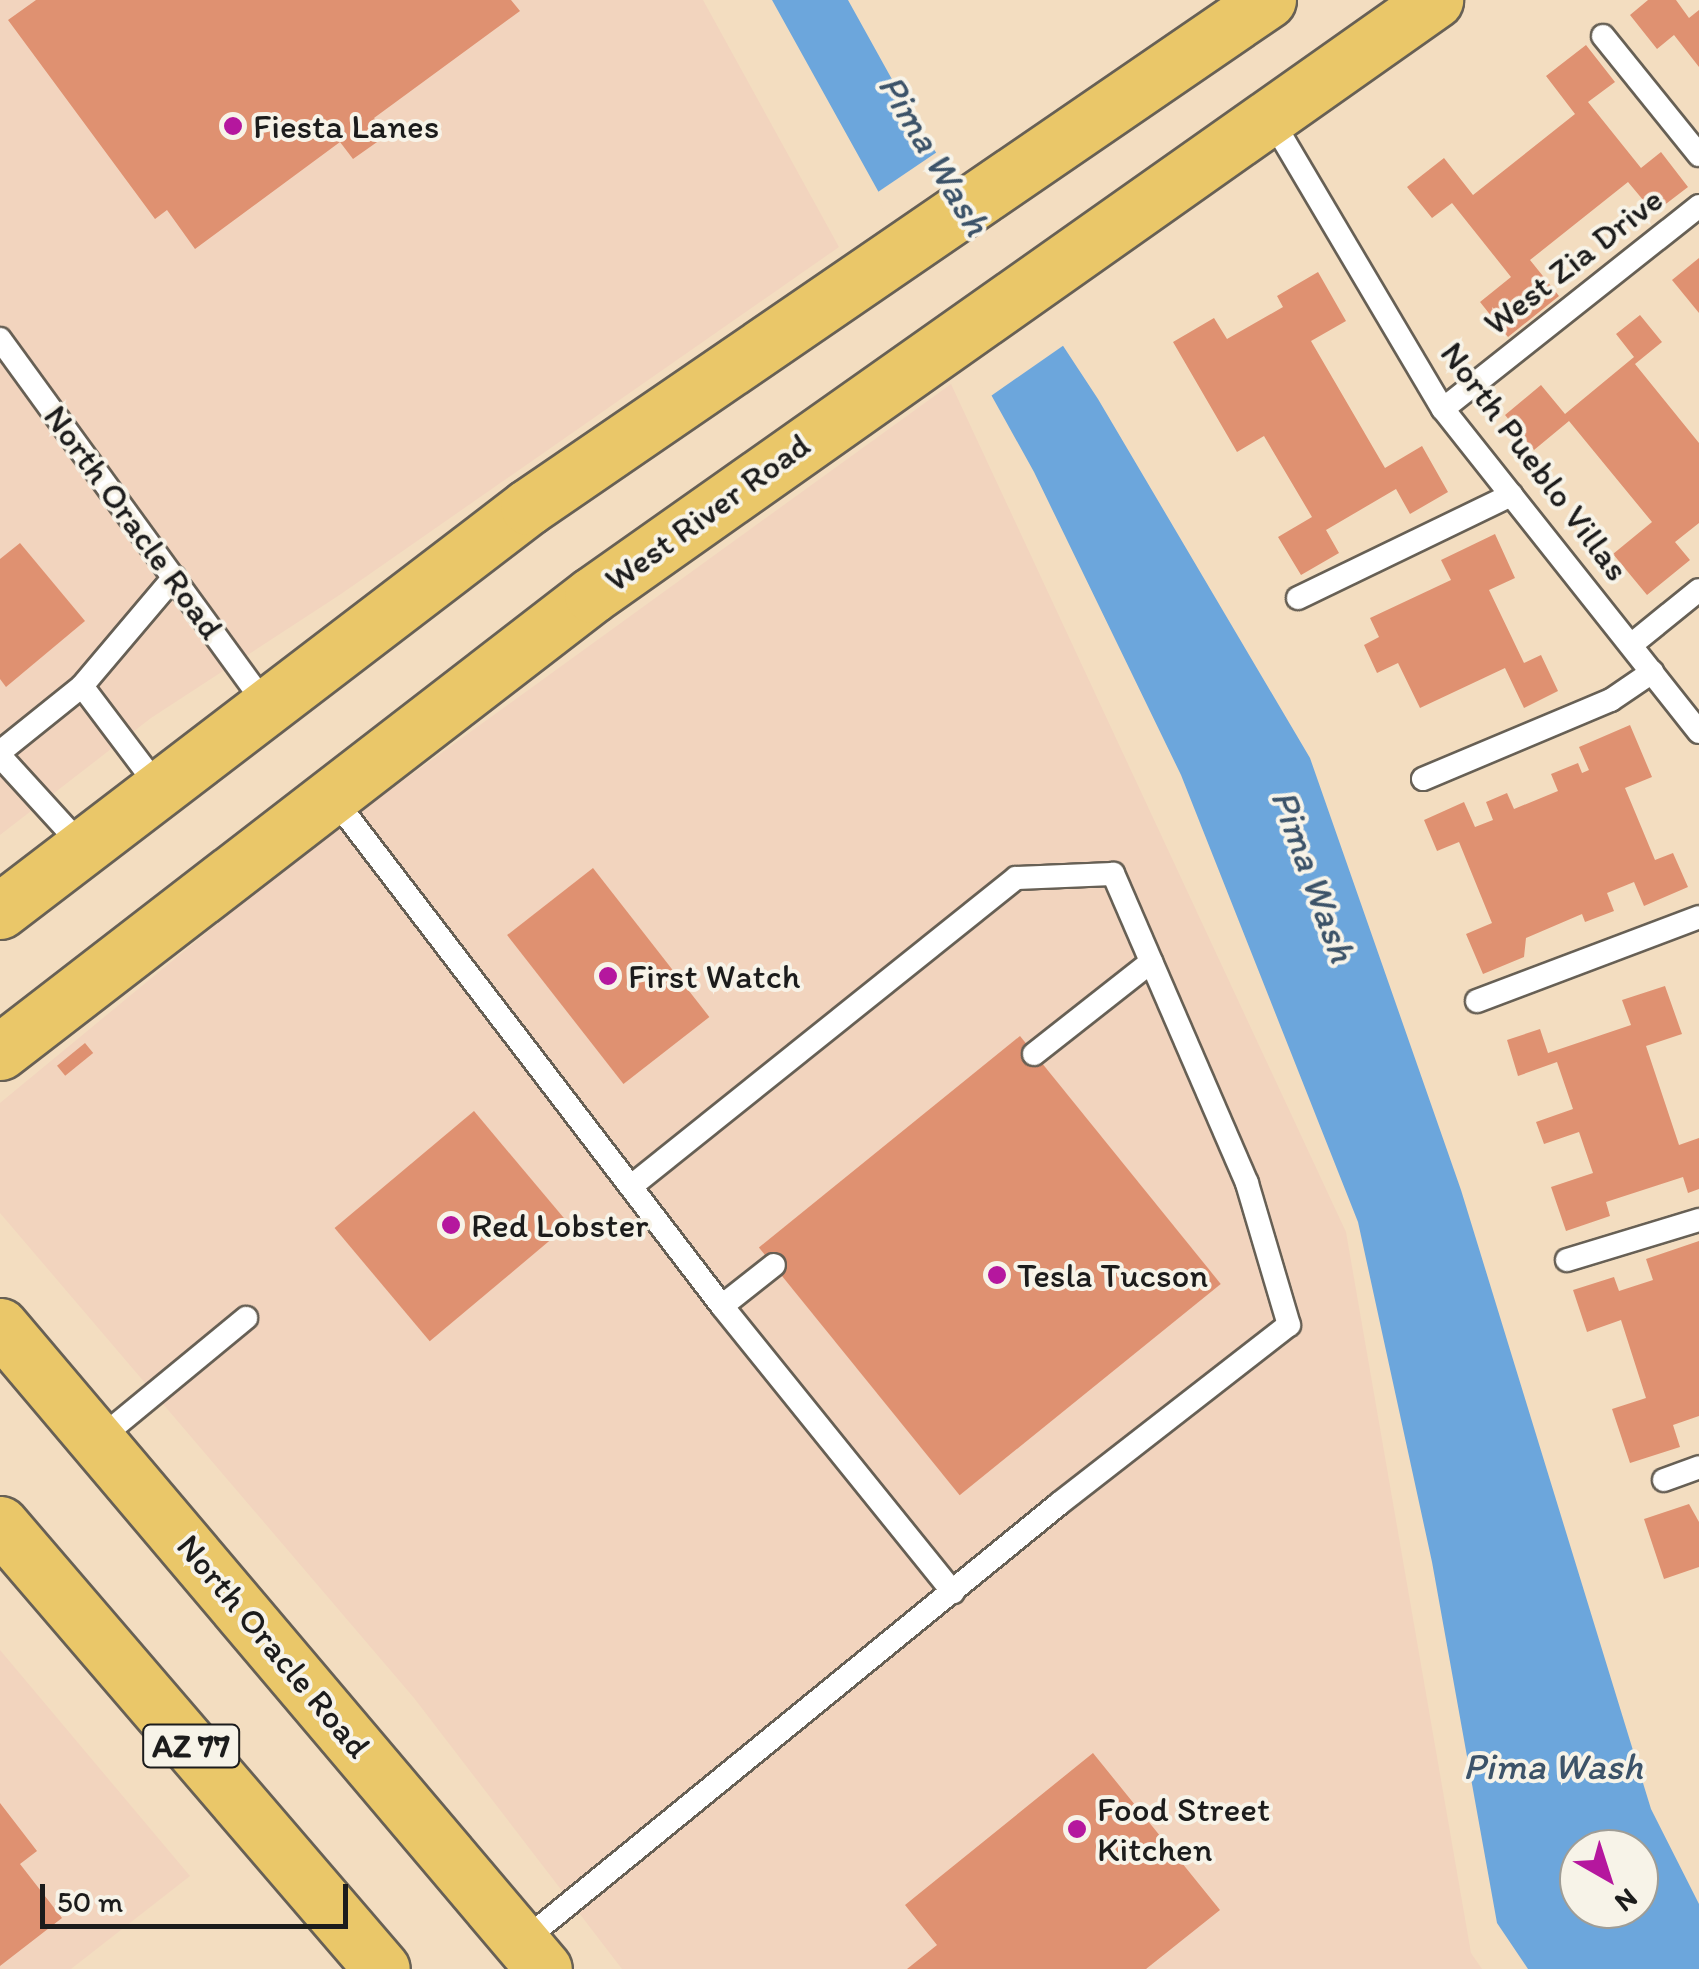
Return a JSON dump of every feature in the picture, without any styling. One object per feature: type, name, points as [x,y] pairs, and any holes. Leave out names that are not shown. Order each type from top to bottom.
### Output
[{"type":"main road","points":[[0,911],[528,507],[1268,0]]},
{"type":"main road","name":"West River Road","points":[[0,1052],[329,792],[907,369],[1435,0]]},
{"type":"main road","name":"North Oracle Road","points":[[0,1326],[533,1956]]},
{"type":"main road","name":"AZ 77","points":[[0,1524],[382,1969]]},
{"type":"lane","points":[[1604,36],[1699,155]]},
{"type":"lane","name":"North Pueblo Villas","points":[[1270,118],[1443,408],[1699,732]]},
{"type":"lane","name":"West Zia Drive","points":[[1443,408],[1699,206]]},
{"type":"lane","name":"North Oracle Road","points":[[0,339],[267,706]]},
{"type":"lane","points":[[1298,598],[1512,495]]},
{"type":"lane","points":[[83,847],[0,754],[82,686],[174,577]]},
{"type":"lane","points":[[1631,645],[1699,590]]},
{"type":"lane","points":[[1423,779],[1611,700],[1652,672]]},
{"type":"lane","points":[[82,686],[159,788]]},
{"type":"lane","points":[[329,792],[634,1184],[722,1306],[953,1592]]},
{"type":"lane","points":[[533,1956],[953,1592],[1289,1325],[1247,1183],[1113,874],[1016,878],[634,1184]]},
{"type":"lane","points":[[1477,1001],[1699,917]]},
{"type":"lane","points":[[1034,1054],[1151,962]]},
{"type":"lane","points":[[1567,1260],[1699,1220]]},
{"type":"lane","points":[[722,1306],[774,1265]]},
{"type":"lane","points":[[98,1440],[246,1318]]},
{"type":"lane","points":[[1664,1480],[1699,1468]]},
{"type":"shaded area","points":[[0,0],[703,0],[839,247],[341,594],[151,718],[0,835]]},
{"type":"shaded area","points":[[951,384],[1346,1232],[1471,1953],[1482,1969],[622,1969],[414,1698],[0,1213],[0,1103],[303,853]]},
{"type":"shaded area","points":[[0,1650],[190,1876],[71,1969],[0,1969]]},
{"type":"water","name":"Pima Wash","points":[[772,0],[848,0],[914,119],[1098,399],[1310,758],[1461,1190],[1651,1809],[1699,1904],[1699,1969],[1528,1969],[1497,1923],[1432,1562],[1358,1222],[1181,775],[1034,472]]},
{"type":"pier","points":[[940,150],[1067,343],[988,398],[875,194]]},
{"type":"building","name":"Fiesta Lanes","points":[[36,0],[511,0],[520,11],[374,118],[387,135],[353,159],[340,142],[195,249],[167,210],[155,219],[8,20]]},
{"type":"building","points":[[1648,0],[1676,0],[1689,18],[1699,10],[1699,67],[1674,35],[1657,49],[1630,15]]},
{"type":"building","points":[[1586,45],[1615,82],[1588,102],[1641,168],[1661,152],[1688,187],[1654,213],[1628,182],[1530,260],[1559,296],[1508,337],[1480,302],[1511,277],[1452,203],[1432,218],[1407,187],[1444,158],[1473,195],[1575,114],[1546,76]]},
{"type":"building","points":[[1699,258],[1699,313],[1672,280]]},
{"type":"building","points":[[1318,272],[1346,321],[1311,341],[1385,468],[1422,446],[1448,492],[1410,514],[1396,489],[1326,530],[1339,553],[1301,575],[1278,537],[1312,517],[1264,436],[1237,452],[1173,342],[1214,318],[1227,339],[1283,307],[1277,296]]},
{"type":"building","points":[[1640,315],[1662,342],[1635,364],[1699,443],[1699,523],[1675,542],[1690,560],[1647,595],[1613,554],[1652,522],[1569,421],[1534,450],[1505,415],[1541,385],[1565,414],[1634,357],[1616,334]]},
{"type":"building","points":[[1495,534],[1515,578],[1489,590],[1524,663],[1541,655],[1558,691],[1524,708],[1505,668],[1420,708],[1398,663],[1377,673],[1364,645],[1379,637],[1370,618],[1451,580],[1441,560]]},
{"type":"building","points":[[20,543],[85,621],[6,687],[0,679],[0,559]]},
{"type":"building","points":[[1630,725],[1652,777],[1625,788],[1655,860],[1673,853],[1688,887],[1644,906],[1634,882],[1607,893],[1614,911],[1585,922],[1582,914],[1526,938],[1524,957],[1483,974],[1466,934],[1492,923],[1459,842],[1437,851],[1424,820],[1464,802],[1475,827],[1493,820],[1486,802],[1507,793],[1514,809],[1558,791],[1551,774],[1578,763],[1582,773],[1589,770],[1579,747]]},
{"type":"building","name":"First Watch","points":[[593,868],[709,1017],[623,1084],[507,935]]},
{"type":"building","points":[[1665,986],[1682,1034],[1646,1046],[1679,1145],[1699,1138],[1699,1189],[1688,1193],[1683,1177],[1606,1202],[1610,1216],[1566,1231],[1551,1187],[1593,1173],[1579,1132],[1544,1144],[1536,1122],[1573,1109],[1557,1062],[1518,1076],[1507,1040],[1540,1029],[1548,1053],[1631,1025],[1622,1000]]},
{"type":"building","name":"Tesla Tucson","points":[[1020,1036],[1221,1284],[960,1495],[759,1247]]},
{"type":"building","points":[[85,1043],[93,1053],[65,1076],[57,1066]]},
{"type":"building","name":"Red Lobster","points":[[474,1111],[569,1224],[430,1341],[335,1228]]},
{"type":"building","points":[[1699,1241],[1699,1416],[1673,1425],[1680,1447],[1630,1463],[1612,1409],[1646,1398],[1621,1320],[1587,1332],[1573,1290],[1614,1277],[1619,1291],[1653,1280],[1646,1259]]},
{"type":"building","points":[[1689,1504],[1699,1522],[1699,1567],[1664,1579],[1644,1519]]},
{"type":"building","name":"Food Street Kitchen","points":[[1093,1753],[1220,1910],[1146,1969],[907,1969],[937,1945],[905,1905]]},
{"type":"building","points":[[0,1803],[37,1851],[20,1864],[62,1918],[0,1966]]},
{"type":"place","name":"Fiesta Lanes","points":[[233,126]]},
{"type":"place","name":"First Watch","points":[[608,976]]},
{"type":"place","name":"Red Lobster","points":[[451,1225]]},
{"type":"place","name":"Tesla Tucson","points":[[997,1275]]},
{"type":"place","name":"Food Street Kitchen","points":[[1077,1829]]}]
